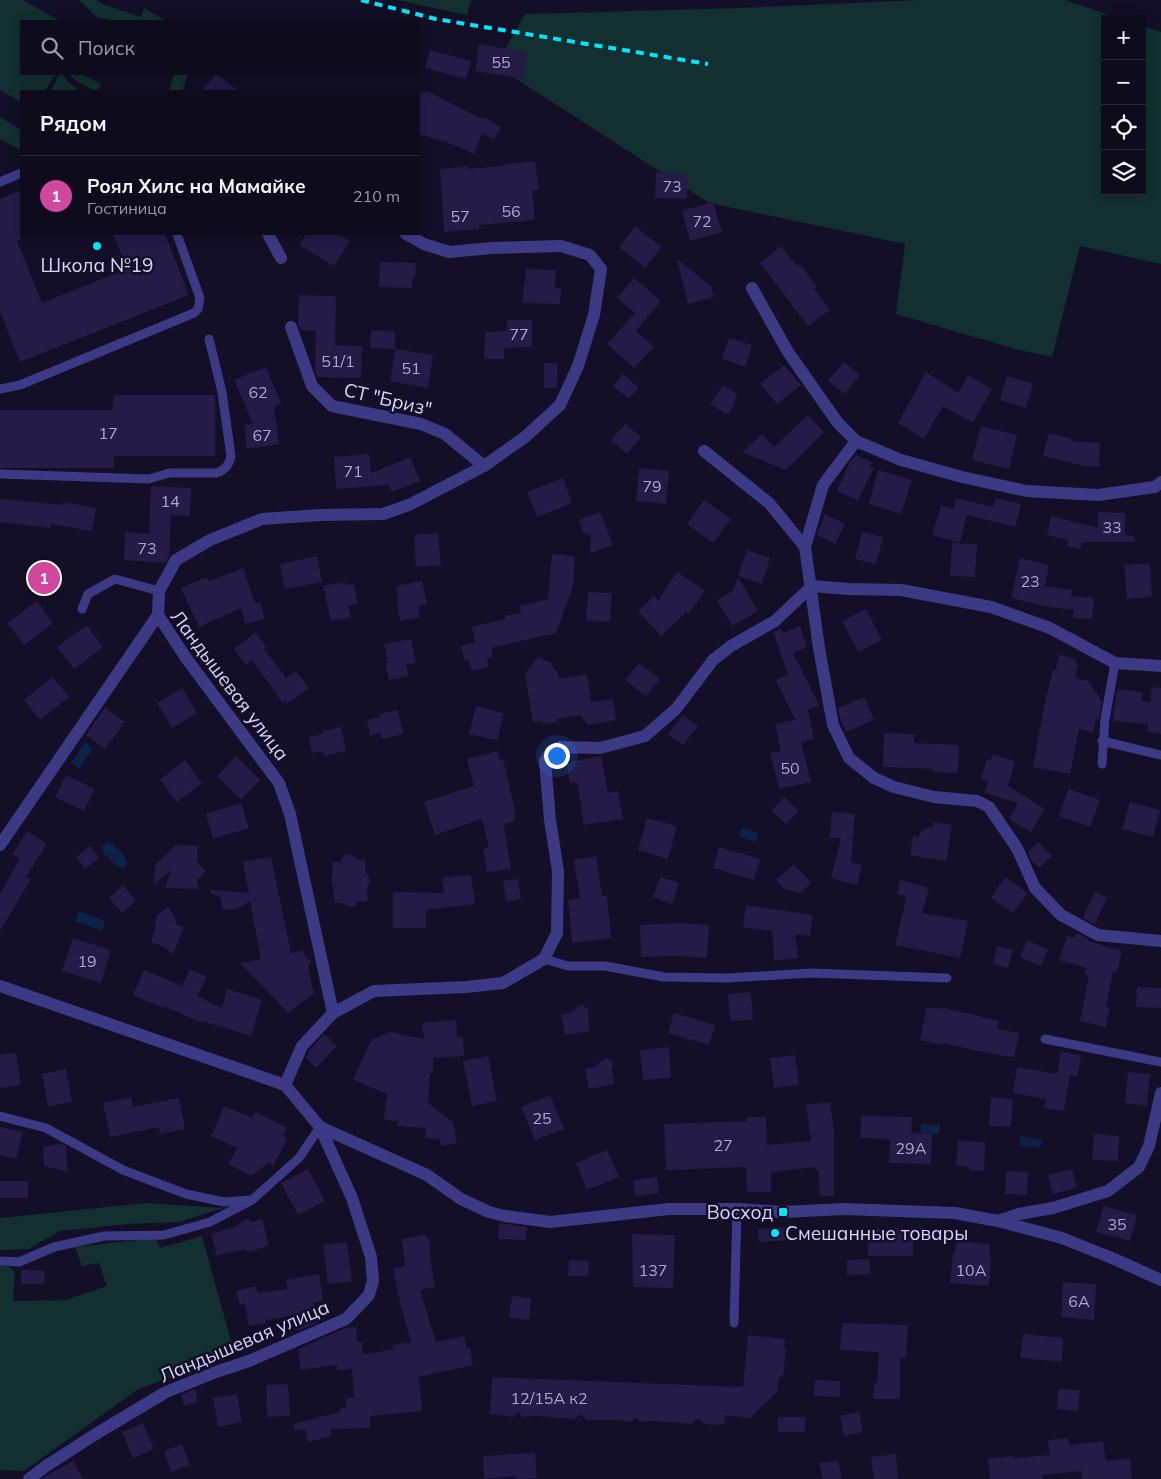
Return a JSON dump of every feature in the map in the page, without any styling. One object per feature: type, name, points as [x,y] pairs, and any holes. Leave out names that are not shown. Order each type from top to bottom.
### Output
[{"type":"street","points":[[269,235],[281,258]]},
{"type":"street","points":[[158,615],[159,590],[176,560],[210,540],[262,520],[320,515],[383,514],[410,505],[484,466],[524,437],[560,405],[578,366],[594,315],[600,269],[590,255],[561,246],[492,248],[449,252],[424,244],[408,235]]},
{"type":"street","points":[[752,288],[788,352],[838,423],[856,441],[901,460],[962,477],[1026,491],[1098,494],[1155,487],[1161,482]]},
{"type":"street","name":"СТ \"Бриз\"","points":[[291,327],[312,386],[332,406],[421,424],[445,434],[484,466]]},
{"type":"street","points":[[856,441],[823,485],[805,547],[812,586],[819,648],[833,725],[849,758],[874,778],[894,787],[934,797],[977,801],[989,807],[1017,848],[1035,888],[1061,915],[1098,935],[1161,941]]},
{"type":"street","points":[[704,451],[769,503],[805,547]]},
{"type":"street","points":[[0,986],[285,1085],[302,1046],[333,1013],[374,991],[466,987],[503,983],[544,959],[557,933],[558,871],[550,820],[545,761],[551,752],[559,747],[600,748],[645,736],[676,709],[713,660],[731,646],[775,621],[812,586],[901,590],[991,608],[1050,628],[1115,664],[1161,666]]},
{"type":"street","name":"Ландышевая улица","points":[[0,845],[158,615],[186,658],[279,783],[290,814],[333,1013]]},
{"type":"street","name":"Ландышевая улица","points":[[29,1479],[99,1432],[166,1392],[249,1361],[346,1319],[369,1295],[373,1280],[371,1257],[352,1198],[320,1127],[285,1085]]},
{"type":"street","name":"Ландышевая улица","points":[[998,1221],[1019,1214],[1053,1208],[1108,1191],[1139,1167],[1149,1146],[1161,1093]]},
{"type":"street","name":"Ландышевая улица","points":[[320,1127],[427,1175],[461,1199],[489,1212],[505,1216],[550,1222],[669,1209],[737,1209],[783,1212],[844,1209],[955,1213],[998,1221],[1062,1238],[1161,1280]]},
{"type":"lane","points":[[0,182],[20,173]]},
{"type":"lane","points":[[0,389],[20,385],[194,313],[198,309],[200,298],[176,235]]},
{"type":"lane","points":[[0,474],[150,479],[169,473],[217,474],[229,465],[230,456],[222,392],[209,339]]},
{"type":"lane","points":[[82,609],[88,594],[115,579],[159,590]]},
{"type":"lane","points":[[1102,764],[1102,741],[1115,664]]},
{"type":"lane","points":[[1102,741],[1161,755]]},
{"type":"lane","points":[[544,959],[568,966],[605,966],[664,978],[727,978],[811,973],[947,978]]},
{"type":"lane","points":[[1045,1039],[1161,1062]]},
{"type":"lane","points":[[0,1116],[46,1128],[123,1170],[186,1194],[224,1202],[252,1200]]},
{"type":"lane","points":[[0,1261],[19,1262],[54,1247],[104,1236],[164,1235],[210,1222],[252,1200],[299,1158],[320,1127]]},
{"type":"lane","points":[[734,1323],[737,1209]]},
{"type":"green space","points":[[0,0],[23,0],[58,20],[20,20],[20,75],[54,75],[46,90],[20,90],[20,101],[0,90]]},
{"type":"green space","points":[[79,0],[97,0],[102,4],[141,17],[144,8],[164,20],[110,20],[97,17]]},
{"type":"green space","points":[[397,0],[471,0],[467,15]]},
{"type":"green space","points":[[919,0],[1065,0],[1109,15],[1101,15],[1101,195],[1146,195],[1146,27],[1161,32],[1161,264],[1080,246],[1052,357],[1015,349],[896,314],[905,244],[709,203],[496,66],[525,14],[740,8]]},
{"type":"green space","points":[[59,75],[64,75],[67,81],[79,90],[51,90]]},
{"type":"green space","points":[[70,75],[84,75],[101,84],[98,90],[93,90],[76,81]]},
{"type":"green space","points":[[174,75],[188,75],[182,90],[169,90]]},
{"type":"green space","points":[[0,117],[20,129],[20,149],[0,139]]},
{"type":"green space","points":[[146,1203],[223,1208],[179,1222],[128,1224],[60,1231],[28,1249],[0,1250],[0,1218]]},
{"type":"green space","points":[[202,1236],[234,1352],[137,1390],[24,1471],[0,1470],[0,1266],[8,1266],[15,1272],[13,1301],[65,1300],[107,1286],[99,1263],[82,1266],[75,1247],[156,1238],[160,1248]]},
{"type":"water","points":[[85,742],[93,748],[79,769],[71,763]]},
{"type":"water","points":[[742,828],[758,833],[756,842],[739,837]]},
{"type":"water","points":[[107,842],[123,853],[127,864],[125,867],[118,867],[104,854],[102,847]]},
{"type":"water","points":[[79,911],[105,921],[102,931],[75,921]]},
{"type":"water","points":[[921,1124],[940,1125],[939,1134],[921,1133]]},
{"type":"water","points":[[1020,1136],[1042,1140],[1040,1148],[1019,1145]]},
{"type":"building","points":[[479,44],[527,52],[523,79],[475,71]]},
{"type":"building","points":[[430,50],[471,61],[466,79],[425,68]]},
{"type":"building","points":[[215,75],[217,75],[238,90],[203,90]]},
{"type":"building","points":[[429,92],[480,118],[488,119],[501,128],[494,139],[482,134],[474,154],[449,143],[420,134],[420,94]]},
{"type":"building","points":[[535,161],[539,190],[532,191],[535,220],[479,225],[479,229],[444,232],[440,169],[468,166],[467,169],[505,166],[505,164]]},
{"type":"building","points":[[656,172],[688,174],[687,199],[655,198]]},
{"type":"building","points":[[20,190],[21,239],[17,241],[42,303],[127,269],[113,235],[165,235],[189,295],[20,362],[0,312],[0,199]]},
{"type":"building","points":[[713,202],[722,232],[690,241],[682,211]]},
{"type":"building","points":[[635,226],[661,247],[645,268],[619,247]]},
{"type":"building","points":[[305,235],[340,235],[350,241],[334,266],[299,245]]},
{"type":"building","points":[[781,246],[797,266],[800,264],[817,287],[814,289],[830,310],[808,326],[760,263]]},
{"type":"building","points":[[677,259],[711,286],[714,297],[688,304]]},
{"type":"building","points":[[380,262],[416,263],[415,278],[412,278],[412,288],[379,287]]},
{"type":"building","points":[[526,269],[556,270],[555,288],[561,288],[560,304],[522,303]]},
{"type":"building","points":[[634,278],[661,301],[636,331],[654,347],[634,368],[607,344],[635,313],[617,298]]},
{"type":"building","points":[[299,295],[336,296],[335,345],[362,346],[361,378],[317,377],[315,370],[316,331],[301,330],[298,323]]},
{"type":"building","points":[[507,320],[532,320],[532,347],[504,348],[504,359],[484,359],[485,332],[507,331]]},
{"type":"building","points":[[371,330],[395,331],[395,349],[370,348]]},
{"type":"building","points":[[729,338],[752,345],[745,367],[722,359]]},
{"type":"building","points":[[395,349],[433,355],[428,388],[390,381]]},
{"type":"building","points":[[844,362],[860,375],[845,394],[828,381]]},
{"type":"building","points":[[544,363],[558,363],[557,388],[544,388]]},
{"type":"building","points":[[784,365],[801,385],[777,404],[760,384]]},
{"type":"building","points":[[266,367],[281,403],[274,407],[279,444],[247,449],[244,425],[253,424],[234,380]]},
{"type":"building","points":[[926,372],[958,393],[968,375],[992,389],[973,423],[943,406],[924,439],[898,423]]},
{"type":"building","points":[[623,374],[639,388],[629,399],[613,386]]},
{"type":"building","points":[[1007,376],[1033,384],[1026,408],[1000,400]]},
{"type":"building","points":[[723,385],[737,394],[732,408],[727,415],[710,404]]},
{"type":"building","points":[[114,395],[215,395],[215,456],[114,456],[114,468],[0,468],[0,410],[112,410]]},
{"type":"building","points":[[808,415],[824,432],[786,470],[742,452],[762,434],[774,447]]},
{"type":"building","points":[[625,424],[641,437],[627,454],[611,440]]},
{"type":"building","points":[[981,426],[1017,435],[1009,469],[972,460]]},
{"type":"building","points":[[1049,433],[1071,438],[1070,441],[1100,443],[1099,467],[1080,465],[1043,456]]},
{"type":"building","points":[[369,454],[371,473],[410,457],[420,481],[392,492],[389,485],[336,489],[334,457]]},
{"type":"building","points":[[856,455],[872,462],[870,467],[874,468],[858,500],[837,491],[849,464]]},
{"type":"building","points":[[639,468],[669,471],[666,504],[636,501]]},
{"type":"building","points":[[878,470],[912,480],[901,514],[869,504]]},
{"type":"building","points":[[563,478],[572,503],[537,517],[527,492]]},
{"type":"building","points":[[151,486],[191,488],[190,516],[171,515],[169,556],[165,563],[124,560],[125,532],[149,534]]},
{"type":"building","points":[[956,498],[993,507],[996,498],[1021,504],[1015,527],[967,515],[960,543],[932,535],[941,505],[954,509]]},
{"type":"building","points":[[0,499],[63,505],[63,502],[96,508],[92,531],[51,524],[50,528],[0,522]]},
{"type":"building","points":[[704,500],[731,519],[713,543],[687,524]]},
{"type":"building","points":[[600,512],[613,545],[590,553],[591,535],[583,533],[579,520]]},
{"type":"building","points":[[1098,512],[1125,513],[1125,534],[1135,537],[1135,542],[1082,542],[1080,549],[1067,546],[1068,540],[1047,535],[1051,516],[1098,528]]},
{"type":"building","points":[[825,514],[845,524],[835,544],[817,535]]},
{"type":"building","points":[[862,532],[883,537],[876,564],[855,559]]},
{"type":"building","points":[[438,533],[441,565],[416,567],[414,535]]},
{"type":"building","points":[[952,543],[977,544],[975,577],[950,576]]},
{"type":"building","points":[[747,550],[770,558],[762,584],[738,576]]},
{"type":"building","points":[[552,554],[575,556],[573,586],[556,633],[491,648],[493,657],[487,658],[489,667],[472,671],[469,660],[465,661],[461,646],[475,642],[472,627],[505,619],[505,616],[521,613],[520,606],[548,599]]},
{"type":"building","points":[[317,556],[322,582],[285,589],[280,564]]},
{"type":"building","points":[[1020,558],[1049,565],[1045,586],[1072,590],[1071,596],[1094,598],[1092,619],[1073,618],[1074,610],[1049,607],[1011,598]]},
{"type":"building","points":[[1150,563],[1152,597],[1127,599],[1124,565]]},
{"type":"building","points":[[243,568],[255,603],[260,602],[265,619],[245,624],[241,608],[199,627],[181,588],[207,577],[209,581]]},
{"type":"building","points":[[677,572],[705,590],[689,614],[686,612],[661,636],[638,611],[654,596],[658,601]]},
{"type":"building","points":[[738,577],[758,611],[732,626],[717,600],[733,591]]},
{"type":"building","points":[[422,581],[427,604],[418,606],[420,617],[400,621],[396,586]]},
{"type":"building","points":[[345,582],[346,585],[354,584],[358,604],[348,606],[351,617],[331,621],[323,586]]},
{"type":"building","points":[[588,592],[612,593],[610,622],[586,621]]},
{"type":"building","points":[[37,601],[53,623],[24,645],[7,623]]},
{"type":"building","points":[[866,609],[882,640],[858,652],[842,621]]},
{"type":"building","points":[[87,625],[103,647],[74,669],[57,647]]},
{"type":"building","points":[[800,626],[807,647],[793,653],[819,705],[808,710],[814,739],[801,742],[811,782],[779,789],[770,753],[781,751],[775,724],[795,720],[776,680],[788,674],[773,632],[781,629],[783,633]]},
{"type":"building","points":[[256,632],[266,647],[264,649],[286,678],[296,671],[309,688],[287,704],[284,700],[282,702],[252,660],[246,665],[234,649]]},
{"type":"building","points":[[411,639],[416,663],[406,664],[409,676],[389,680],[385,663],[388,663],[384,644]]},
{"type":"building","points":[[1059,655],[1074,658],[1078,665],[1075,678],[1089,681],[1102,702],[1099,719],[1096,719],[1093,733],[1079,729],[1070,774],[1033,767],[1044,706],[1053,669],[1056,670]]},
{"type":"building","points":[[538,657],[552,663],[554,670],[557,670],[559,679],[587,674],[591,702],[613,699],[616,720],[588,725],[580,715],[557,719],[557,722],[543,724],[543,721],[533,722],[525,674]]},
{"type":"building","points":[[639,663],[660,679],[646,696],[625,680]]},
{"type":"building","points":[[53,677],[69,697],[40,720],[24,700]]},
{"type":"building","points":[[1152,687],[1161,688],[1161,734],[1147,732],[1148,724],[1113,721],[1117,689],[1143,692],[1141,701],[1150,702]]},
{"type":"building","points":[[182,688],[197,713],[172,728],[157,703]]},
{"type":"building","points":[[864,697],[874,720],[846,732],[838,708]]},
{"type":"building","points":[[476,706],[504,713],[497,740],[469,734]]},
{"type":"building","points":[[105,707],[125,722],[105,749],[86,735]]},
{"type":"building","points":[[398,710],[403,734],[382,739],[380,733],[370,736],[367,720],[380,717],[379,714]]},
{"type":"building","points":[[683,715],[698,726],[683,745],[668,734]]},
{"type":"building","points":[[341,727],[346,751],[324,756],[323,751],[312,753],[309,737],[323,734],[322,731]]},
{"type":"building","points":[[884,733],[914,734],[914,743],[959,745],[958,773],[934,772],[934,769],[883,767]]},
{"type":"building","points":[[498,751],[500,760],[503,759],[516,815],[514,815],[515,821],[504,824],[511,869],[487,872],[483,849],[489,848],[482,819],[435,835],[424,802],[474,786],[467,759]]},
{"type":"building","points":[[993,754],[1015,761],[1008,786],[1045,809],[1031,832],[1009,819],[1018,803],[984,793],[988,781],[981,779],[987,759],[991,760]]},
{"type":"building","points":[[236,756],[260,780],[241,800],[217,776]]},
{"type":"building","points":[[601,756],[608,793],[618,791],[623,819],[584,825],[577,782],[570,783],[566,763]]},
{"type":"building","points":[[185,760],[202,783],[177,802],[160,780]]},
{"type":"building","points":[[66,775],[95,789],[84,811],[55,797]]},
{"type":"building","points":[[1068,789],[1100,800],[1090,827],[1059,816]]},
{"type":"building","points":[[784,797],[799,811],[786,824],[771,811]]},
{"type":"building","points":[[1130,802],[1160,810],[1153,837],[1122,829]]},
{"type":"building","points":[[241,803],[249,828],[213,839],[206,814]]},
{"type":"building","points":[[832,812],[855,814],[851,862],[862,865],[857,885],[831,878],[841,838],[830,838]]},
{"type":"building","points":[[647,818],[677,826],[668,859],[638,850]]},
{"type":"building","points":[[934,822],[952,825],[946,861],[910,855],[913,836],[918,837],[922,830],[933,826]]},
{"type":"building","points":[[27,831],[47,844],[26,877],[31,879],[0,931],[0,893],[20,859],[13,854]]},
{"type":"building","points":[[1038,842],[1052,856],[1039,868],[1031,860],[1028,852]]},
{"type":"building","points":[[176,845],[198,846],[197,862],[206,871],[197,880],[198,889],[165,888],[171,870],[154,885],[155,865]]},
{"type":"building","points":[[90,846],[99,858],[85,869],[76,857]]},
{"type":"building","points":[[719,847],[760,859],[754,880],[713,868]]},
{"type":"building","points":[[349,854],[359,860],[365,859],[366,872],[370,880],[367,888],[368,901],[357,902],[355,906],[351,907],[342,903],[335,903],[331,875],[333,875],[332,862],[340,862],[344,855]]},
{"type":"building","points":[[596,856],[602,896],[607,896],[611,938],[572,943],[568,900],[580,898],[574,860]]},
{"type":"building","points":[[271,857],[291,953],[303,950],[305,957],[311,961],[308,967],[314,993],[288,1013],[240,963],[261,959],[250,901],[237,909],[223,910],[220,897],[210,893],[210,890],[249,893],[243,862]]},
{"type":"building","points":[[794,864],[811,883],[800,893],[784,889],[776,880]]},
{"type":"building","points":[[471,875],[475,904],[426,910],[426,928],[393,928],[393,892],[444,893],[442,878]]},
{"type":"building","points":[[660,877],[679,883],[672,904],[653,897]]},
{"type":"building","points":[[1005,877],[1028,893],[1013,913],[991,898]]},
{"type":"building","points":[[518,879],[521,899],[506,902],[503,881]]},
{"type":"building","points":[[900,880],[929,888],[922,913],[968,921],[960,958],[895,945],[906,900],[906,896],[897,894]]},
{"type":"building","points":[[123,885],[136,901],[122,913],[109,898]]},
{"type":"building","points":[[1095,892],[1107,898],[1095,924],[1083,918]]},
{"type":"building","points":[[746,905],[813,915],[810,936],[795,934],[798,958],[774,961],[772,931],[743,927]]},
{"type":"building","points":[[168,907],[175,918],[176,924],[184,927],[173,955],[165,947],[151,942],[157,915]]},
{"type":"building","points":[[681,923],[709,925],[707,958],[676,956],[641,957],[640,925]]},
{"type":"building","points":[[1077,933],[1089,939],[1088,941],[1122,951],[1117,973],[1113,972],[1106,1006],[1110,1007],[1106,1027],[1080,1021],[1089,976],[1084,974],[1086,968],[1059,960],[1067,936],[1074,938]]},
{"type":"building","points":[[73,938],[111,950],[101,983],[62,971]]},
{"type":"building","points":[[1027,941],[1048,949],[1041,966],[1020,957]]},
{"type":"building","points":[[997,946],[1013,950],[1008,968],[993,964]]},
{"type":"building","points":[[190,969],[207,977],[197,996],[222,1008],[227,989],[262,1000],[251,1036],[202,1021],[201,1023],[164,1006],[163,1008],[133,995],[144,970],[182,986]]},
{"type":"building","points":[[1137,987],[1161,988],[1161,1008],[1136,1007]]},
{"type":"building","points":[[751,992],[753,1020],[730,1021],[728,994]]},
{"type":"building","points":[[583,1005],[589,1010],[590,1031],[565,1035],[561,1015],[571,1013],[578,1006]]},
{"type":"building","points":[[927,1007],[940,1009],[941,1007],[999,1021],[997,1029],[1019,1033],[1014,1057],[920,1040]]},
{"type":"building","points":[[674,1013],[715,1025],[709,1045],[668,1033]]},
{"type":"building","points":[[456,1020],[457,1037],[463,1037],[464,1056],[433,1058],[433,1073],[430,1073],[428,1103],[453,1122],[457,1143],[441,1146],[440,1139],[425,1138],[426,1128],[397,1126],[398,1121],[384,1120],[387,1094],[353,1080],[371,1040],[391,1032],[424,1039],[422,1023]]},
{"type":"building","points":[[324,1034],[337,1046],[316,1068],[306,1058],[309,1051]]},
{"type":"building","points":[[669,1047],[671,1078],[643,1080],[640,1050]]},
{"type":"building","points":[[1061,1052],[1081,1055],[1078,1076],[1070,1075],[1064,1111],[1044,1108],[1046,1099],[1013,1093],[1017,1067],[1057,1074]]},
{"type":"building","points":[[16,1053],[21,1085],[0,1088],[0,1055]]},
{"type":"building","points":[[795,1055],[799,1085],[774,1088],[770,1058]]},
{"type":"building","points":[[488,1056],[497,1101],[472,1106],[463,1061]]},
{"type":"building","points":[[607,1058],[613,1063],[612,1071],[615,1084],[589,1089],[585,1069],[597,1066],[600,1061]]},
{"type":"building","points":[[66,1069],[72,1102],[48,1106],[42,1074]]},
{"type":"building","points":[[1128,1072],[1150,1074],[1147,1106],[1125,1103]]},
{"type":"building","points":[[550,1095],[564,1129],[535,1140],[521,1107]]},
{"type":"building","points":[[131,1097],[133,1107],[179,1098],[185,1129],[160,1134],[159,1127],[110,1137],[103,1103]]},
{"type":"building","points":[[991,1097],[1013,1099],[1011,1127],[989,1126]]},
{"type":"building","points":[[830,1102],[834,1131],[834,1196],[820,1196],[818,1170],[816,1170],[816,1167],[771,1172],[771,1192],[747,1192],[746,1167],[666,1170],[664,1124],[747,1121],[747,1117],[766,1117],[767,1145],[811,1141],[806,1105]]},
{"type":"building","points":[[224,1106],[252,1118],[255,1112],[287,1128],[283,1136],[287,1139],[273,1167],[270,1162],[251,1176],[228,1164],[237,1148],[211,1136]]},
{"type":"building","points":[[861,1116],[912,1117],[911,1133],[932,1134],[931,1164],[889,1163],[890,1139],[860,1138]]},
{"type":"building","points":[[0,1127],[23,1132],[16,1159],[0,1155]]},
{"type":"building","points":[[1094,1134],[1119,1136],[1118,1161],[1092,1160]]},
{"type":"building","points":[[958,1141],[985,1142],[984,1171],[956,1166]]},
{"type":"building","points":[[62,1144],[66,1146],[68,1172],[44,1166],[43,1146]]},
{"type":"building","points":[[607,1150],[619,1177],[587,1190],[576,1163]]},
{"type":"building","points":[[308,1169],[325,1201],[298,1215],[281,1183]]},
{"type":"building","points":[[1072,1169],[1077,1188],[1053,1194],[1048,1175]]},
{"type":"building","points":[[1006,1171],[1028,1172],[1027,1195],[1005,1194]]},
{"type":"building","points":[[657,1177],[659,1193],[635,1196],[633,1180]]},
{"type":"building","points":[[0,1181],[28,1181],[28,1198],[0,1198]]},
{"type":"building","points":[[1104,1206],[1137,1215],[1130,1241],[1096,1232]]},
{"type":"building","points":[[248,1219],[252,1222],[262,1219],[269,1246],[246,1252],[245,1249],[217,1256],[211,1234],[238,1226]]},
{"type":"building","points":[[499,1223],[527,1227],[526,1240],[498,1239]]},
{"type":"building","points":[[790,1227],[790,1240],[759,1242],[758,1229]]},
{"type":"building","points":[[867,1228],[913,1228],[913,1256],[868,1256]]},
{"type":"building","points":[[426,1234],[426,1238],[429,1238],[431,1251],[429,1252],[435,1287],[420,1290],[436,1342],[464,1336],[467,1349],[470,1348],[473,1365],[419,1377],[422,1411],[371,1416],[370,1428],[330,1429],[332,1436],[308,1442],[305,1429],[294,1430],[294,1424],[340,1412],[340,1408],[346,1408],[346,1398],[354,1398],[352,1369],[337,1370],[337,1365],[301,1370],[298,1349],[345,1328],[356,1327],[357,1342],[362,1342],[363,1354],[393,1350],[392,1345],[411,1342],[393,1268],[405,1266],[402,1239]]},
{"type":"building","points":[[632,1234],[675,1235],[673,1288],[633,1287]]},
{"type":"building","points":[[956,1241],[990,1244],[989,1286],[950,1283]]},
{"type":"building","points":[[347,1242],[352,1281],[328,1284],[323,1245]]},
{"type":"building","points":[[870,1259],[870,1274],[847,1275],[847,1260]]},
{"type":"building","points":[[569,1260],[589,1261],[588,1276],[568,1276]]},
{"type":"building","points":[[21,1270],[45,1271],[44,1284],[21,1284]]},
{"type":"building","points":[[319,1274],[323,1301],[313,1303],[321,1321],[298,1331],[291,1316],[266,1320],[266,1323],[249,1326],[245,1303],[240,1305],[236,1291],[256,1286],[258,1293],[288,1289],[286,1280]]},
{"type":"building","points":[[1063,1282],[1096,1284],[1094,1320],[1061,1317]]},
{"type":"building","points":[[512,1296],[531,1298],[529,1320],[509,1318]]},
{"type":"building","points":[[842,1323],[908,1325],[906,1358],[900,1358],[900,1399],[873,1399],[874,1383],[877,1383],[879,1352],[840,1350]]},
{"type":"building","points":[[1023,1334],[1063,1338],[1062,1362],[1020,1358]]},
{"type":"building","points":[[748,1335],[785,1339],[784,1348],[786,1348],[783,1377],[779,1377],[777,1392],[750,1418],[725,1415],[724,1424],[714,1425],[704,1424],[698,1419],[692,1424],[640,1422],[636,1417],[630,1422],[587,1420],[581,1414],[575,1419],[523,1417],[518,1412],[513,1417],[490,1414],[492,1377],[743,1387]]},
{"type":"building","points":[[815,1380],[840,1381],[840,1397],[814,1396]]},
{"type":"building","points":[[288,1384],[290,1416],[267,1417],[266,1385]]},
{"type":"building","points":[[195,1389],[198,1402],[184,1406],[181,1395]]},
{"type":"building","points":[[1058,1389],[1080,1390],[1078,1411],[1057,1409]]},
{"type":"building","points":[[237,1394],[242,1422],[218,1427],[213,1398]]},
{"type":"building","points":[[859,1412],[863,1432],[844,1436],[840,1416]]},
{"type":"building","points":[[778,1417],[805,1417],[805,1432],[778,1432]]},
{"type":"building","points":[[143,1423],[154,1449],[133,1458],[122,1432]]},
{"type":"building","points":[[1068,1438],[1069,1445],[1103,1441],[1106,1461],[1130,1458],[1132,1479],[1082,1479],[1081,1471],[1042,1475],[1043,1479],[990,1479],[988,1458],[1050,1455],[1048,1440]]},
{"type":"building","points":[[182,1444],[190,1465],[171,1472],[164,1451]]},
{"type":"building","points":[[535,1453],[537,1478],[516,1479],[516,1476],[484,1479],[483,1456]]},
{"type":"building","points":[[896,1454],[898,1479],[874,1479],[871,1457]]},
{"type":"building","points":[[73,1461],[83,1479],[42,1479],[49,1474]]},
{"type":"building","points":[[838,1461],[842,1479],[823,1479],[819,1463]]},
{"type":"railway","points":[[361,0],[436,19],[708,64]]},
{"type":"place","name":"Школа №19","points":[[97,246]]},
{"type":"place","name":"Роял Хилс на Мамайке","points":[[44,578]]},
{"type":"place","name":"Восход","points":[[783,1212]]},
{"type":"place","name":"Смешанные товары","points":[[775,1233]]}]
